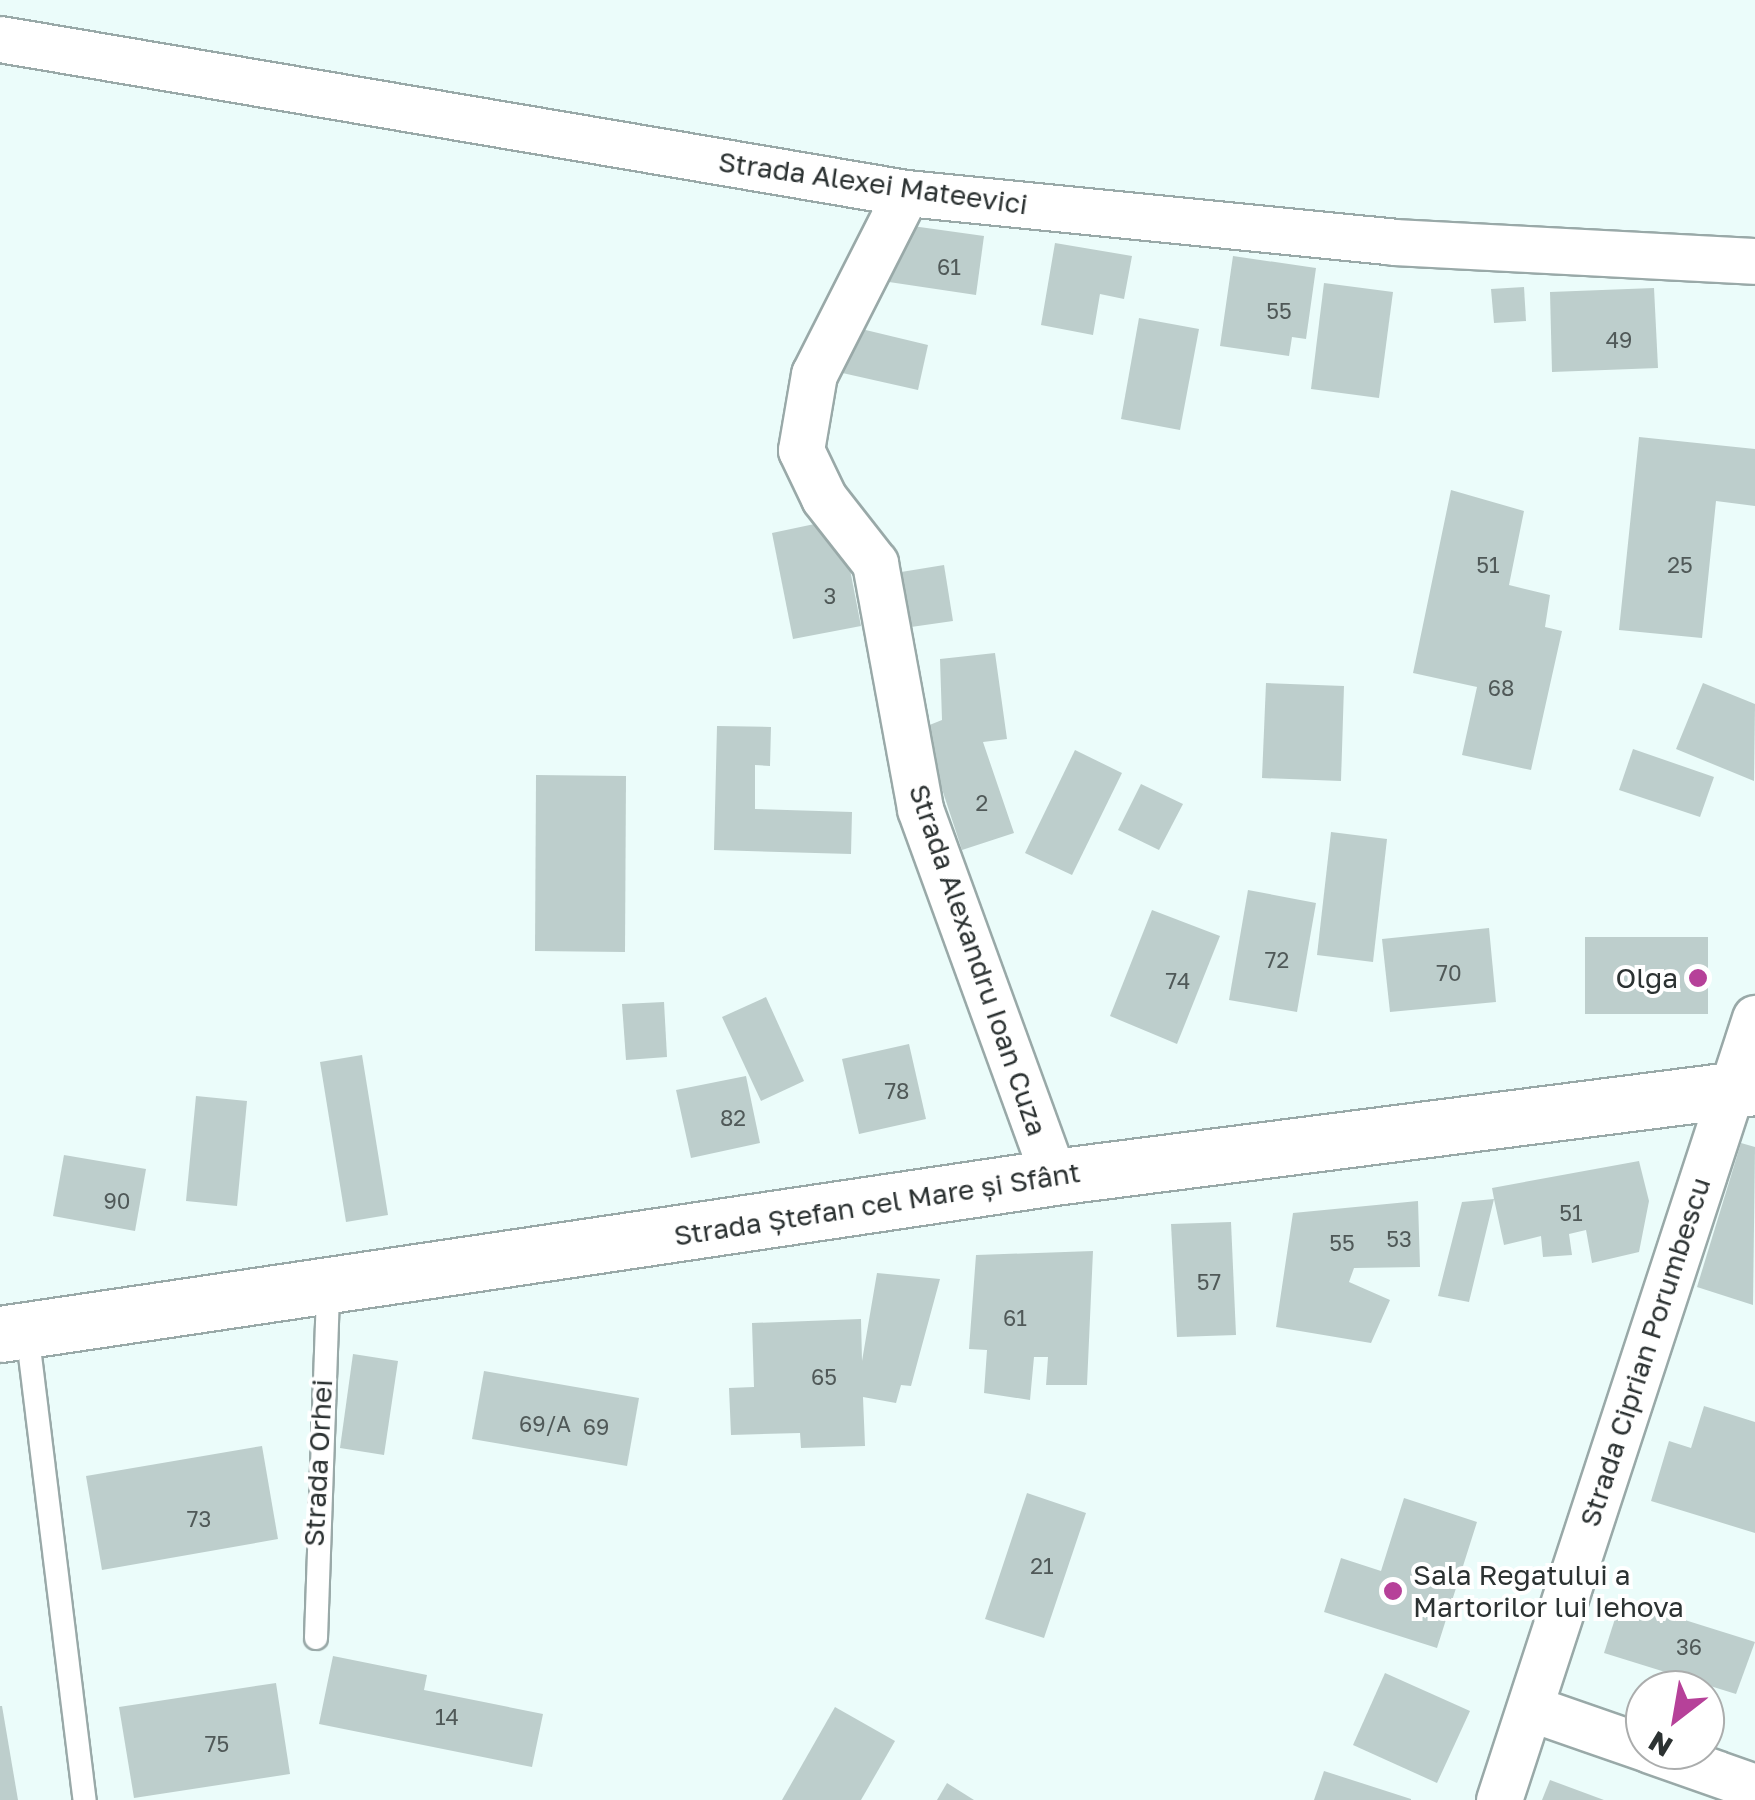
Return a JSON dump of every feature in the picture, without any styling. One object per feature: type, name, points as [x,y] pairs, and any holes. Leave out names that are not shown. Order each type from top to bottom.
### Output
[{"type":"main road","name":"Strada Ștefan cel Mare și Sfânt","points":[[13,1332],[328,1289],[1054,1177],[1744,1086]]},
{"type":"street","name":"Strada Alexei Mateevici","points":[[0,39],[906,193],[1394,242],[1755,261]]},
{"type":"street","name":"Strada Alexandru Ioan Cuza","points":[[906,193],[814,374],[801,450],[824,498],[875,564],[920,809],[1054,1177]]},
{"type":"street","name":"Strada Ciprian Porumbescu","points":[[1499,1800],[1744,1086],[1755,1018]]},
{"type":"street","points":[[1530,1708],[1625,1741]]},
{"type":"street","points":[[1707,1770],[1755,1787]]},
{"type":"lane","name":"Strada Orhei","points":[[316,1638],[328,1289]]},
{"type":"lane","points":[[13,1332],[84,1800]]},
{"type":"building","points":[[898,224],[984,236],[976,295],[889,282]]},
{"type":"building","points":[[1055,243],[1132,256],[1124,299],[1100,294],[1093,335],[1041,325]]},
{"type":"building","points":[[1233,256],[1316,268],[1306,339],[1292,337],[1289,356],[1220,346]]},
{"type":"building","points":[[1324,283],[1393,292],[1379,398],[1311,389]]},
{"type":"building","points":[[1524,287],[1526,321],[1494,323],[1491,289]]},
{"type":"building","points":[[1654,288],[1658,368],[1552,372],[1550,292]]},
{"type":"building","points":[[1139,318],[1199,329],[1180,430],[1121,419]]},
{"type":"building","points":[[849,326],[928,345],[918,390],[838,372]]},
{"type":"building","points":[[1639,437],[1755,449],[1755,506],[1716,501],[1702,638],[1619,630]]},
{"type":"building","points":[[1451,490],[1524,511],[1509,585],[1550,595],[1545,627],[1562,631],[1531,770],[1462,755],[1477,687],[1413,673]]},
{"type":"building","points":[[824,522],[847,554],[861,626],[793,639],[772,533]]},
{"type":"building","points":[[944,565],[953,621],[904,628],[895,573]]},
{"type":"building","points":[[995,653],[1007,739],[983,742],[1014,833],[962,850],[922,728],[942,720],[940,659]]},
{"type":"building","points":[[1266,683],[1344,686],[1341,781],[1262,778]]},
{"type":"building","points":[[1703,683],[1755,704],[1754,781],[1676,749]]},
{"type":"building","points":[[717,726],[771,727],[770,766],[755,765],[755,809],[852,812],[851,854],[714,850]]},
{"type":"building","points":[[1633,749],[1714,777],[1700,817],[1619,790]]},
{"type":"building","points":[[1075,750],[1122,773],[1072,875],[1025,853]]},
{"type":"building","points":[[536,775],[626,776],[625,952],[535,951]]},
{"type":"building","points":[[1141,784],[1183,804],[1159,850],[1118,830]]},
{"type":"building","points":[[1331,832],[1387,839],[1373,962],[1317,955]]},
{"type":"building","points":[[1248,890],[1316,903],[1297,1012],[1229,1000]]},
{"type":"building","points":[[1152,910],[1220,936],[1177,1044],[1110,1016]]},
{"type":"building","points":[[1489,928],[1496,1002],[1390,1012],[1382,939]]},
{"type":"building","points":[[1585,937],[1708,937],[1708,1014],[1585,1014]]},
{"type":"building","points":[[766,997],[804,1081],[761,1101],[722,1017]]},
{"type":"building","points":[[664,1002],[667,1057],[626,1060],[622,1004]]},
{"type":"building","points":[[909,1044],[926,1119],[859,1134],[842,1059]]},
{"type":"building","points":[[362,1055],[388,1215],[346,1222],[320,1062]]},
{"type":"building","points":[[746,1076],[760,1143],[691,1158],[676,1090]]},
{"type":"building","points":[[196,1096],[247,1101],[237,1206],[186,1201]]},
{"type":"building","points":[[1741,1143],[1755,1147],[1753,1305],[1697,1287]]},
{"type":"building","points":[[64,1155],[146,1169],[135,1231],[53,1216]]},
{"type":"building","points":[[1639,1161],[1649,1201],[1639,1252],[1592,1263],[1586,1230],[1569,1234],[1572,1255],[1543,1257],[1541,1236],[1504,1245],[1492,1188]]},
{"type":"building","points":[[1494,1199],[1469,1302],[1438,1296],[1462,1202]]},
{"type":"building","points":[[1418,1201],[1420,1267],[1354,1268],[1349,1282],[1390,1300],[1371,1343],[1276,1327],[1293,1213]]},
{"type":"building","points":[[1231,1222],[1236,1335],[1177,1337],[1171,1224]]},
{"type":"building","points":[[1093,1251],[1087,1385],[1046,1385],[1048,1357],[1034,1357],[1030,1400],[984,1393],[987,1350],[969,1349],[976,1255]]},
{"type":"building","points":[[877,1273],[940,1279],[911,1386],[901,1385],[896,1403],[863,1397],[865,1446],[801,1448],[800,1433],[731,1435],[729,1388],[754,1387],[752,1323],[861,1319],[862,1361]]},
{"type":"building","points":[[353,1354],[398,1361],[384,1455],[340,1448]]},
{"type":"building","points":[[484,1371],[639,1398],[627,1466],[472,1439]]},
{"type":"building","points":[[1704,1406],[1755,1422],[1755,1533],[1651,1501],[1669,1441],[1691,1448]]},
{"type":"building","points":[[262,1446],[278,1539],[102,1570],[86,1476]]},
{"type":"building","points":[[1027,1493],[1086,1513],[1044,1638],[985,1619]]},
{"type":"building","name":"Sala Regatului a Martorilor lui Iehova","points":[[1404,1498],[1477,1522],[1437,1648],[1324,1612],[1341,1558],[1381,1571]]},
{"type":"building","points":[[1621,1600],[1755,1642],[1736,1694],[1725,1691],[1725,1670],[1659,1670],[1604,1653]]},
{"type":"building","points":[[333,1656],[427,1675],[424,1690],[543,1714],[532,1767],[319,1724]]},
{"type":"building","points":[[1385,1673],[1470,1711],[1437,1783],[1353,1745]]},
{"type":"building","points":[[276,1683],[290,1774],[134,1798],[119,1707]]},
{"type":"building","points":[[2,1706],[18,1800],[0,1800]]},
{"type":"building","points":[[835,1707],[895,1741],[861,1800],[782,1800]]},
{"type":"building","points":[[1324,1771],[1411,1799],[1411,1800],[1314,1800]]},
{"type":"building","points":[[1550,1780],[1604,1800],[1542,1800]]},
{"type":"building","points":[[947,1783],[974,1800],[937,1800]]},
{"type":"place","name":"Olga","points":[[1698,978]]},
{"type":"place","name":"Sala Regatului a Martorilor lui Iehova","points":[[1393,1591]]}]
